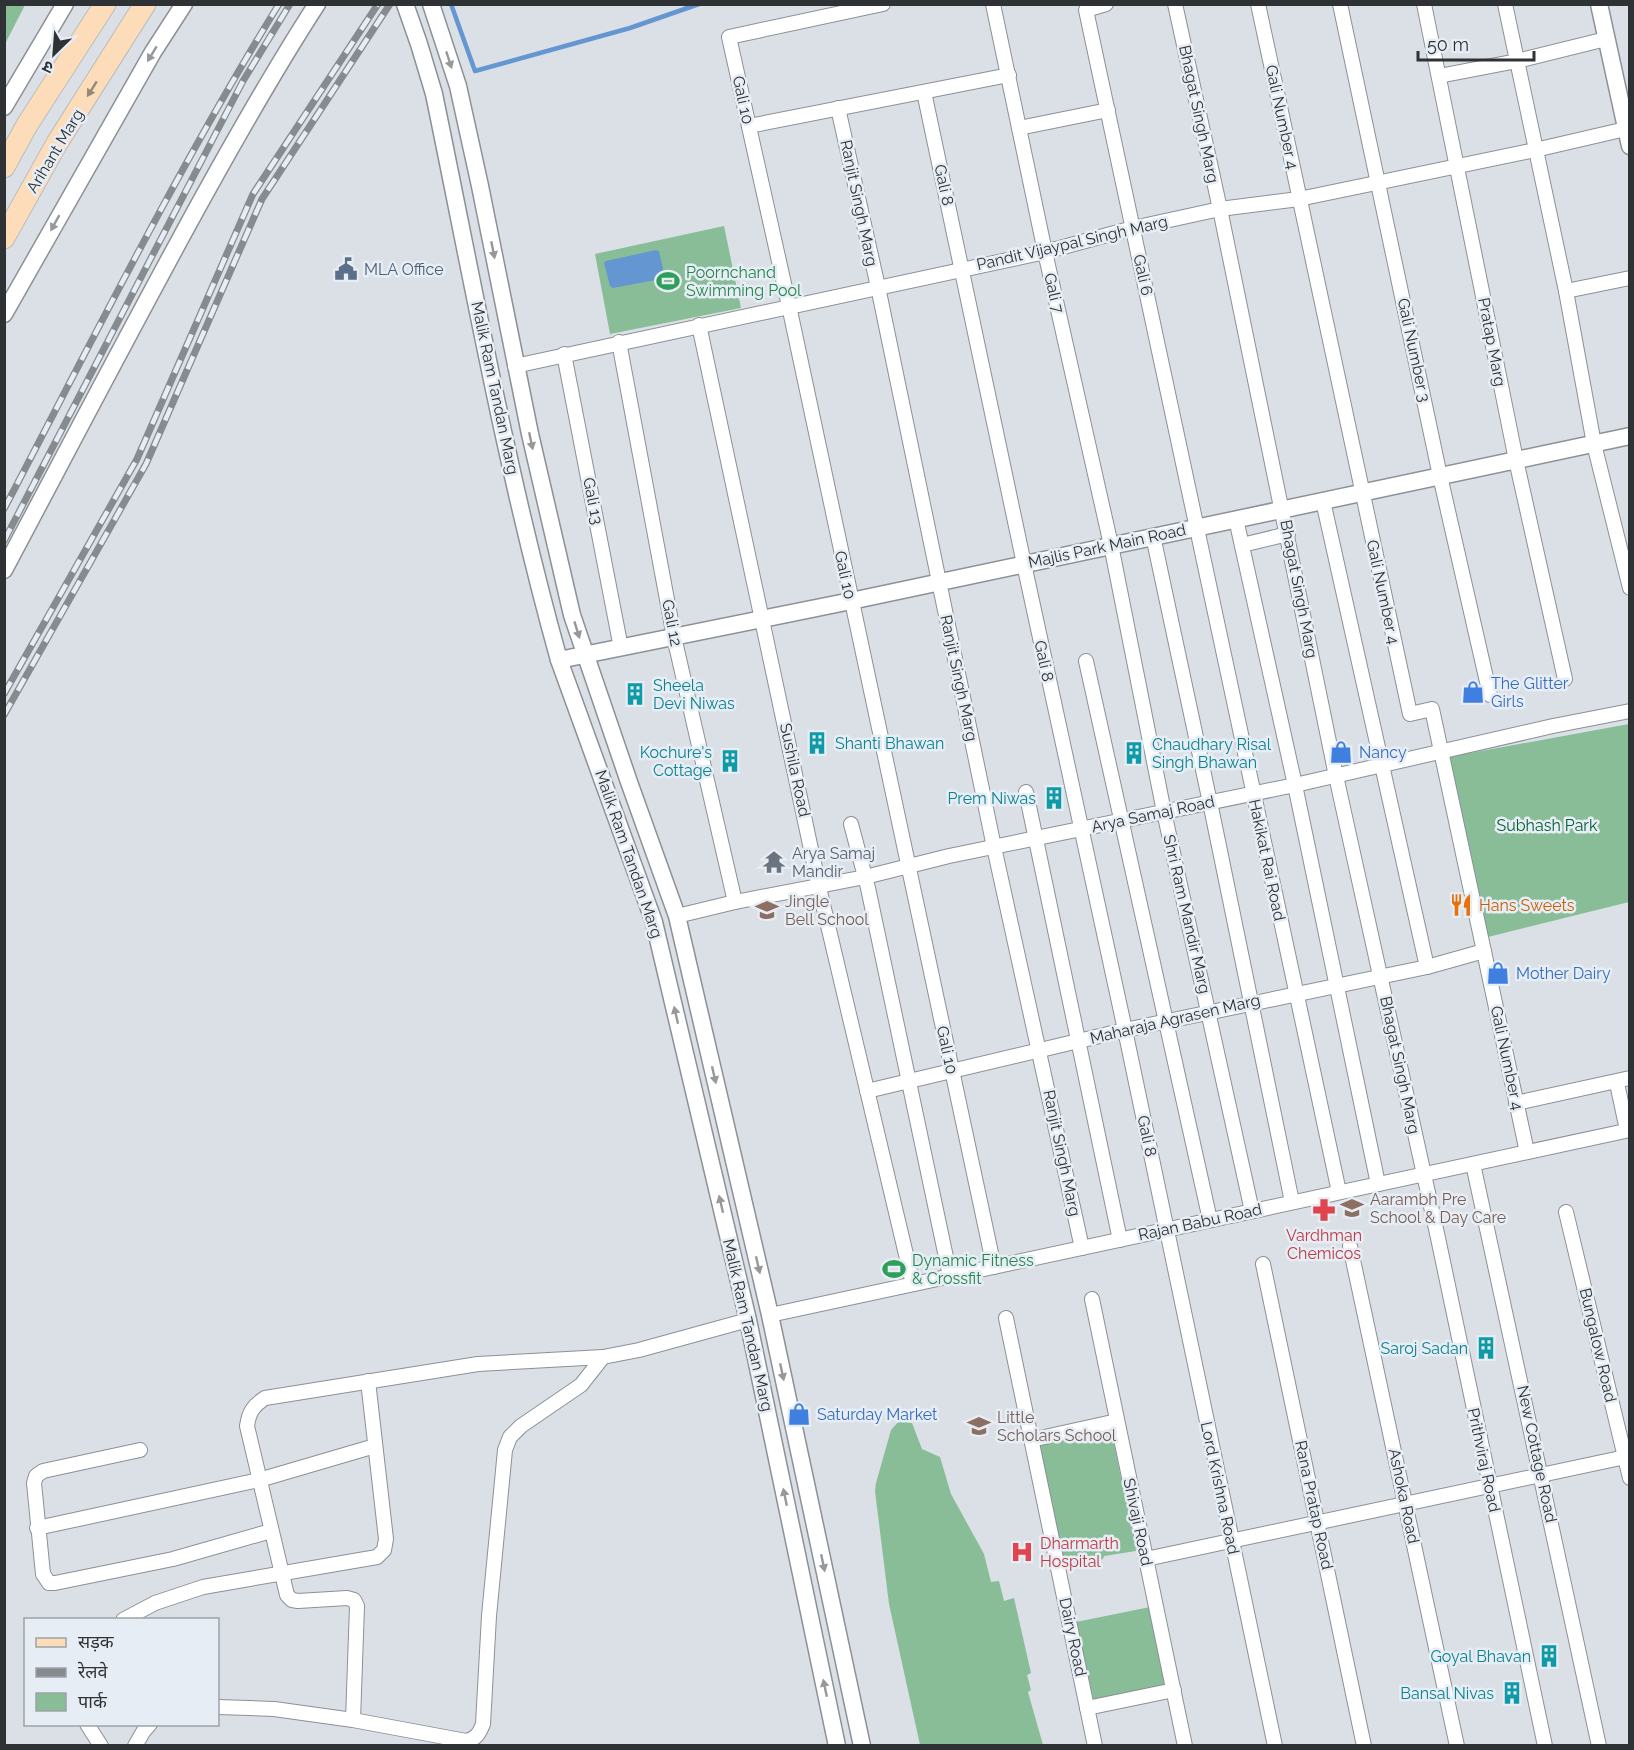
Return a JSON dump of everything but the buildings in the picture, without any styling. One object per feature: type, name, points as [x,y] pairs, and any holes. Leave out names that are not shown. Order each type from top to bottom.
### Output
[{"type":"main road","points":[[4,167],[27,125],[105,4]]},
{"type":"main road","name":"Arihant Marg","points":[[4,238],[57,143],[146,4]]},
{"type":"street","points":[[4,106],[65,4]]},
{"type":"street","points":[[4,314],[153,52],[184,4]]},
{"type":"street","points":[[4,570],[135,322],[215,177],[284,56],[317,4]]},
{"type":"street","name":"Malik Ram Tandan Marg","points":[[405,4],[434,94],[505,440],[559,660],[654,922],[748,1320],[837,1746]]},
{"type":"street","name":"Malik Ram Tandan Marg","points":[[430,4],[458,86],[515,366],[561,569],[585,655],[677,916],[770,1315],[862,1746]]},
{"type":"street","name":"Gali 10","points":[[883,4],[729,38],[789,306],[994,1267]]},
{"type":"street","name":"Gali 7","points":[[993,4],[1045,252],[1111,545]]},
{"type":"street","name":"Gali 6","points":[[1106,4],[1086,10],[1196,527]]},
{"type":"street","name":"Bhagat Singh Marg","points":[[1175,4],[1220,209],[1336,776],[1423,1174]]},
{"type":"street","name":"Gali Number 4","points":[[1258,4],[1410,714],[1432,709],[1527,1152]]},
{"type":"street","name":"Gali Number 3","points":[[1340,4],[1440,476],[1490,695]]},
{"type":"street","name":"Pratap Marg","points":[[1424,4],[1516,460],[1565,679]]},
{"type":"street","points":[[1505,4],[1566,291],[1594,444],[1629,588]]},
{"type":"street","points":[[1599,4],[1628,134]]},
{"type":"street","points":[[1439,76],[1517,61],[1606,39]]},
{"type":"street","points":[[749,126],[1009,75]]},
{"type":"street","name":"Gali 8","points":[[924,92],[1166,1230]]},
{"type":"street","name":"Ranjit Singh Marg","points":[[838,108],[878,287],[994,848],[1082,1248]]},
{"type":"street","points":[[1019,128],[1108,110]]},
{"type":"street","name":"Pandit Vijaypal Singh Marg","points":[[515,366],[1045,252],[1133,228],[1220,209],[1299,199],[1535,150],[1628,134]]},
{"type":"street","points":[[1566,291],[1629,278]]},
{"type":"street","name":"Sushila Road","points":[[699,325],[820,885],[913,1284]]},
{"type":"street","name":"Gali 12","points":[[619,342],[674,637],[735,902]]},
{"type":"street","name":"Gali 13","points":[[564,354],[621,648]]},
{"type":"street","points":[[490,371],[515,366]]},
{"type":"street","name":"Majlis Park Main Road","points":[[559,660],[851,601],[1629,436]]},
{"type":"street","points":[[1323,501],[1427,967]]},
{"type":"street","points":[[1236,519],[1295,785],[1378,1184]]},
{"type":"street","name":"Hakikat Rai Road","points":[[1196,527],[1339,1192]]},
{"type":"street","points":[[1242,545],[1287,534]]},
{"type":"street","points":[[1153,536],[1292,1202]]},
{"type":"street","name":"Shri Ram Mandir Marg","points":[[1111,545],[1164,812],[1252,1211]]},
{"type":"street","points":[[538,573],[561,569]]},
{"type":"street","points":[[1086,661],[1210,1220]]},
{"type":"street","name":"Arya Samaj Road","points":[[677,916],[735,902],[865,877],[1036,838],[1295,785],[1629,711]]},
{"type":"street","points":[[1026,792],[1120,1240]]},
{"type":"street","points":[[851,824],[865,877],[950,1276]]},
{"type":"street","points":[[654,922],[677,916]]},
{"type":"street","name":"Maharaja Agrasen Marg","points":[[867,1091],[1208,1011],[1427,967],[1484,951]]},
{"type":"street","points":[[1516,1103],[1629,1078]]},
{"type":"street","points":[[1618,1088],[1628,1130]]},
{"type":"street","name":"Rajan Babu Road","points":[[770,1315],[1628,1130]]},
{"type":"street","name":"New Cottage Road","points":[[1473,1164],[1599,1746]]},
{"type":"street","name":"Prithviraj Road","points":[[1423,1174],[1545,1746]]},
{"type":"street","name":"Bungalow Road","points":[[1566,1212],[1627,1457],[1629,1478]]},
{"type":"street","name":"Lord Krishna Road","points":[[1166,1230],[1275,1746]]},
{"type":"street","name":"Ashoka Road","points":[[1350,1246],[1457,1746]]},
{"type":"street","name":"Rana Pratap Road","points":[[1263,1264],[1364,1746]]},
{"type":"street","name":"Shivaji Road","points":[[1092,1299],[1185,1746]]},
{"type":"street","points":[[353,1720],[357,1606],[354,1600],[347,1598],[298,1601],[292,1600],[287,1595],[247,1426],[254,1406],[265,1398],[478,1364],[603,1357],[639,1350],[770,1315]]},
{"type":"street","name":"Dairy Road","points":[[1006,1318],[1095,1746]]},
{"type":"street","points":[[219,1707],[274,1709],[353,1720],[466,1741],[473,1740],[479,1734],[483,1724],[488,1627],[505,1450],[510,1437],[516,1431],[581,1385],[603,1357]]},
{"type":"street","points":[[127,1618],[155,1603],[203,1587],[377,1557],[384,1550],[386,1539],[368,1381]]},
{"type":"street","points":[[1031,1440],[1117,1421]]},
{"type":"street","points":[[38,1528],[259,1479],[375,1446]]},
{"type":"street","points":[[140,1450],[43,1471],[36,1476],[34,1483],[43,1574],[49,1583],[173,1559],[271,1531]]},
{"type":"street","points":[[1146,1559],[1627,1457]]},
{"type":"street","points":[[1087,1708],[1174,1690]]},
{"type":"street","points":[[88,1726],[101,1746]]},
{"type":"street","points":[[135,1746],[149,1726]]},
{"type":"green space","points":[[4,5],[25,5],[5,44]]},
{"type":"green space","name":"Poornchand Swimming Pool","points":[[724,226],[741,308],[610,334],[595,254]]},
{"type":"green space","name":"Subhash Park","points":[[1629,724],[1629,902],[1488,937],[1448,757]]},
{"type":"green space","points":[[899,1421],[912,1423],[922,1449],[940,1457],[951,1494],[984,1554],[991,1582],[999,1581],[1004,1601],[1014,1598],[1031,1673],[1027,1675],[1031,1690],[1028,1692],[1043,1745],[920,1745],[889,1604],[875,1491],[891,1430]]},
{"type":"green space","points":[[1111,1429],[1136,1551],[1104,1556],[1103,1559],[1064,1567],[1038,1444]]},
{"type":"green space","points":[[1150,1607],[1167,1687],[1094,1702],[1076,1622]]},
{"type":"water","points":[[659,251],[664,273],[661,279],[613,288],[610,286],[604,263],[606,261]]},
{"type":"waterway","points":[[451,4],[475,71],[630,28],[699,4]]},
{"type":"railway","points":[[4,509],[171,191],[279,4]]},
{"type":"railway","points":[[4,541],[243,81],[290,4]]},
{"type":"railway","points":[[4,694],[137,459],[253,194],[378,4]]},
{"type":"railway","points":[[4,715],[146,464],[262,199],[390,4]]},
{"type":"place","name":"MLA Office","points":[[346,269]]},
{"type":"place","name":"Poornchand Swimming Pool","points":[[668,281]]},
{"type":"place","name":"The Glitter Girls","points":[[1473,692]]},
{"type":"place","name":"Sheela Devi Niwas","points":[[635,694]]},
{"type":"place","name":"Shanti Bhawan","points":[[817,743]]},
{"type":"place","name":"Nancy","points":[[1341,752]]},
{"type":"place","name":"Chaudhary Risal Singh Bhawan","points":[[1134,753]]},
{"type":"place","name":"Kochure's Cottage","points":[[730,761]]},
{"type":"place","name":"Prem Niwas","points":[[1054,798]]},
{"type":"place","name":"Arya Samaj Mandir","points":[[774,862]]},
{"type":"place","name":"Hans Sweets","points":[[1461,905]]},
{"type":"place","name":"Jingle Bell School","points":[[767,910]]},
{"type":"place","name":"Mother Dairy","points":[[1498,973]]},
{"type":"place","name":"Aarambh Pre School & Day Care","points":[[1352,1208]]},
{"type":"place","name":"Vardhman Chemicos","points":[[1324,1210]]},
{"type":"place","name":"Dynamic Fitness & Crossfit","points":[[894,1269]]},
{"type":"place","name":"Saroj Sadan","points":[[1486,1348]]},
{"type":"place","name":"Saturday Market","points":[[799,1414]]},
{"type":"place","name":"Little Scholars School","points":[[979,1426]]},
{"type":"place","name":"Dharmarth Hospital","points":[[1022,1552]]},
{"type":"place","name":"Goyal Bhavan","points":[[1549,1656]]},
{"type":"place","name":"Bansal Nivas","points":[[1512,1693]]}]
